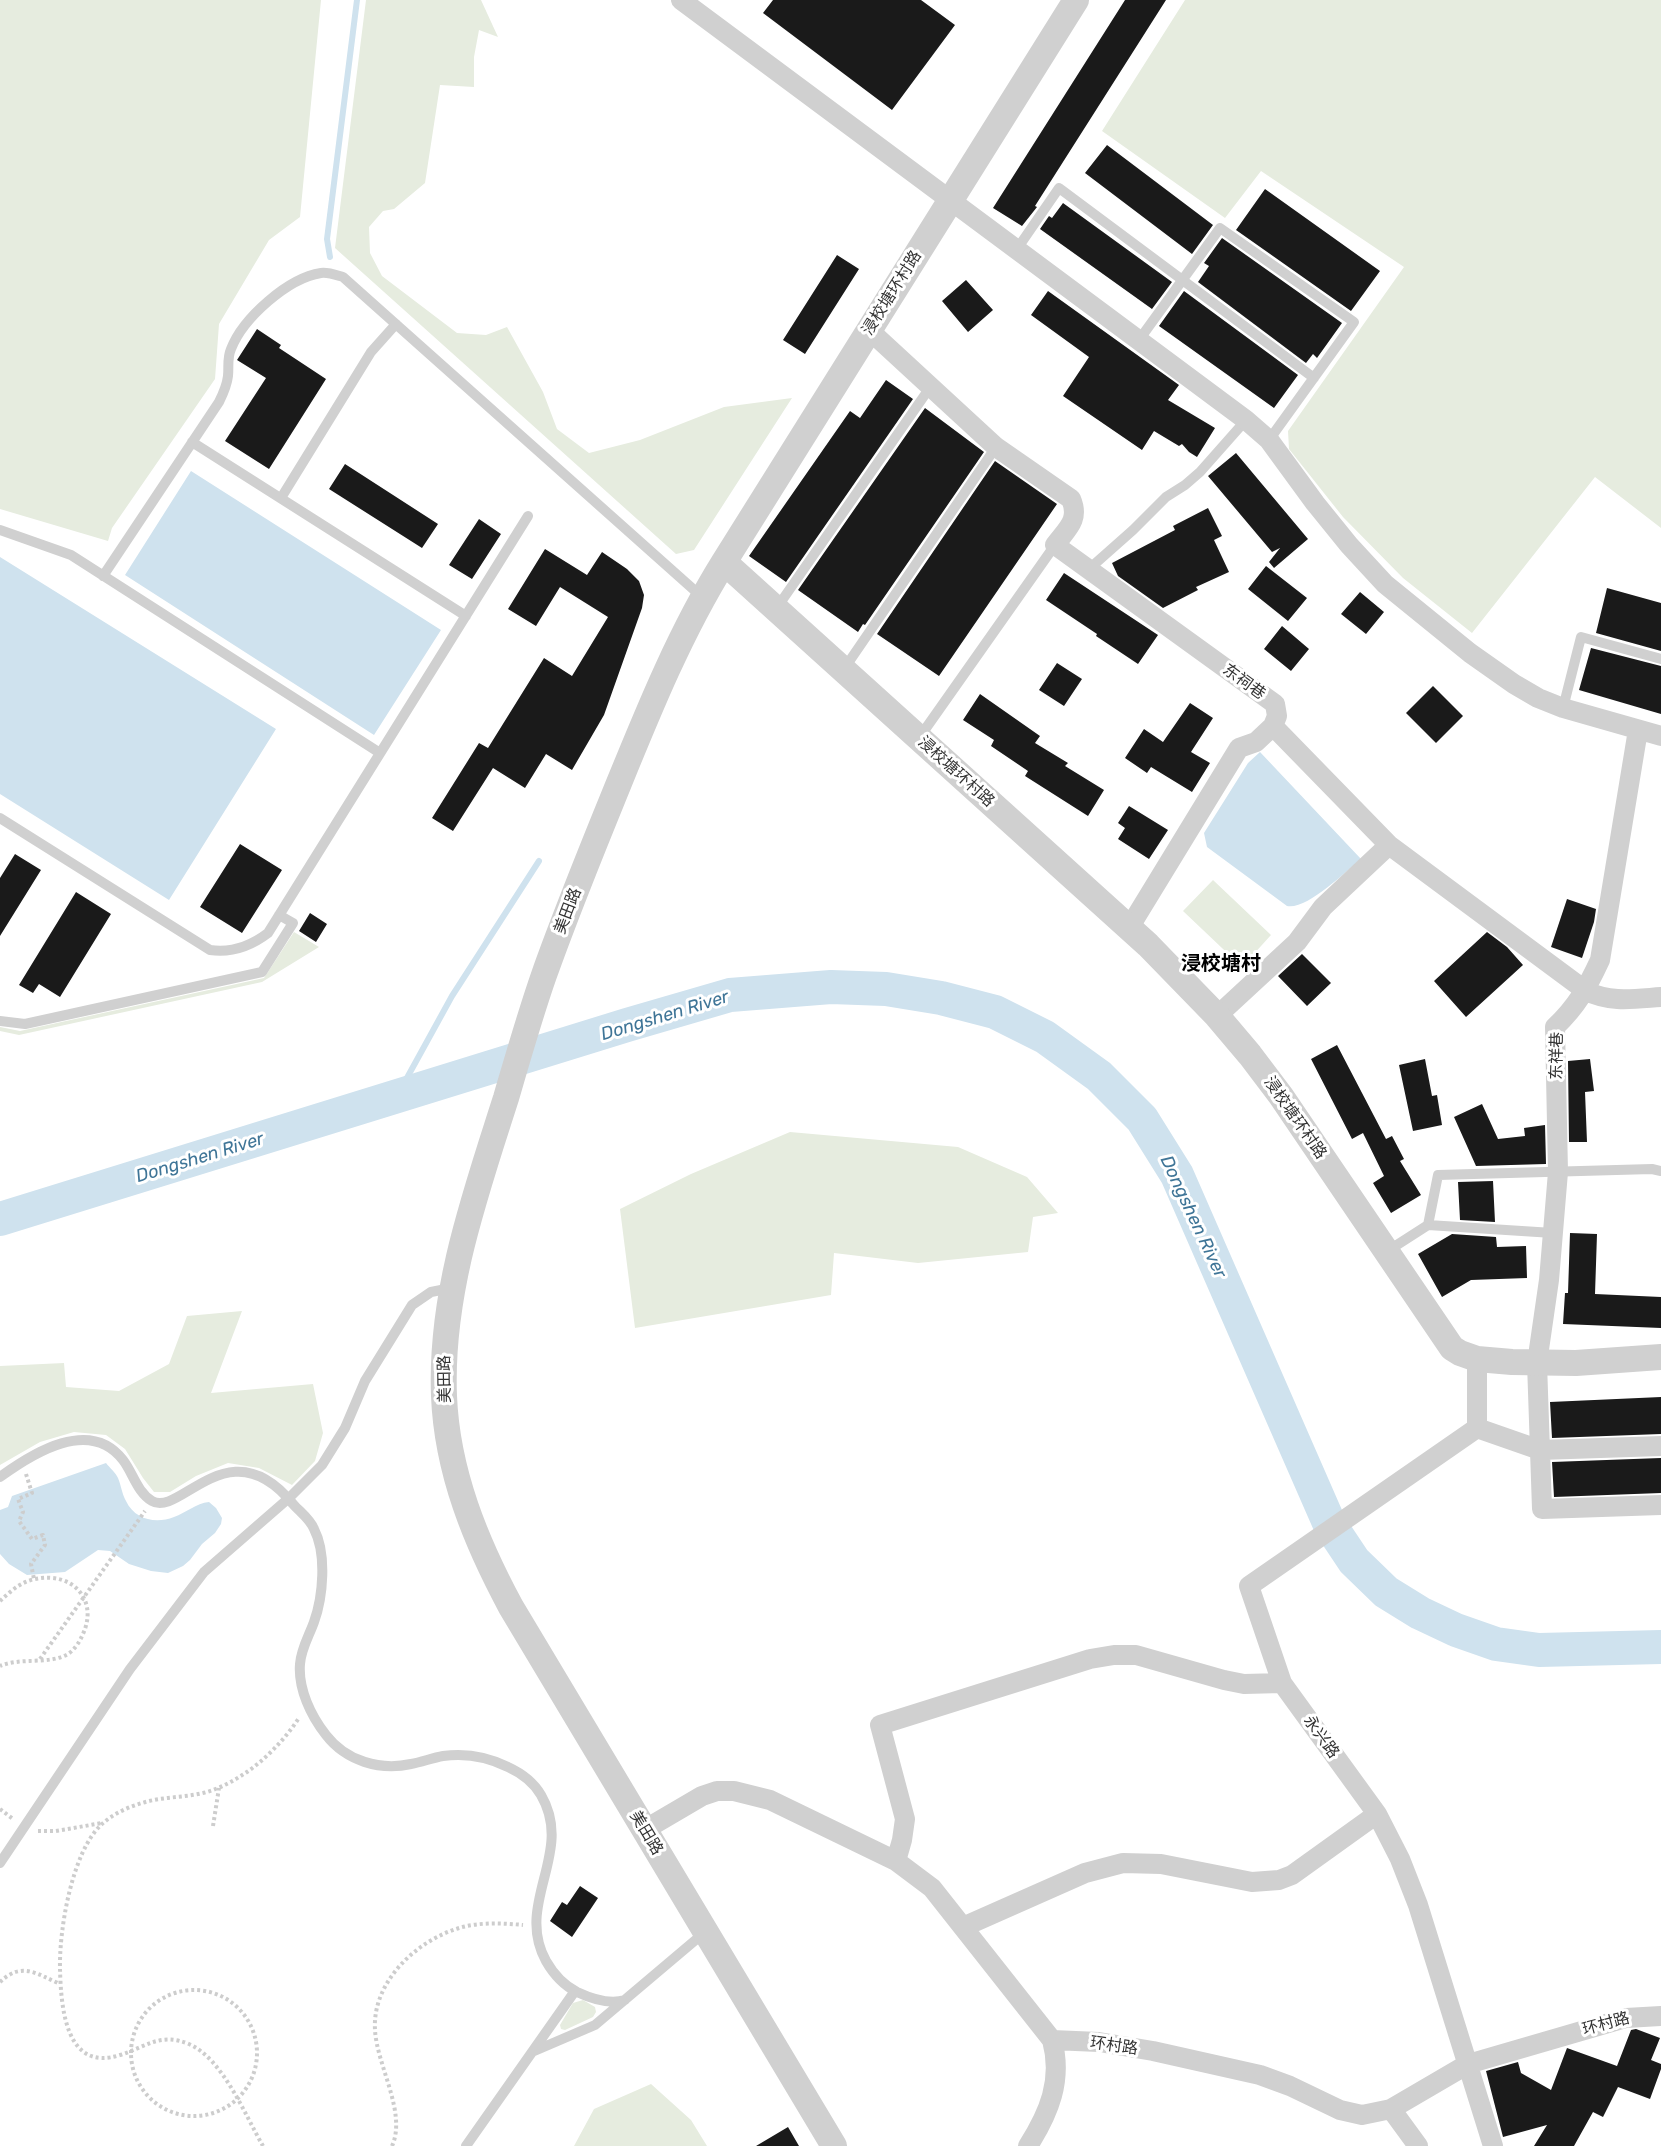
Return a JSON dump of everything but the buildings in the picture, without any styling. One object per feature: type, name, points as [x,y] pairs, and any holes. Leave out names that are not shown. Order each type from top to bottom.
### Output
[{"type":"street","points":[[681,0],[1246,420],[1269,440],[1335,528],[1385,584],[1427,620],[1506,678],[1538,698],[1563,708],[1661,736]]},
{"type":"street","name":"浸校塘环村路","points":[[1076,0],[724,562],[1129,928],[1217,1016],[1281,1096],[1452,1348],[1477,1359],[1537,1363],[1576,1363],[1661,1357]]},
{"type":"street","points":[[869,330],[996,447],[1071,499],[1075,509],[1074,519],[1055,545]]},
{"type":"street","name":"东祠巷","points":[[1055,545],[1275,704],[1277,716],[1274,726]]},
{"type":"street","name":"美田路","points":[[724,562],[702,597],[645,720],[543,976],[480,1181],[451,1288],[444,1345],[444,1399],[451,1455],[465,1508],[486,1560],[511,1607],[834,2146]]},
{"type":"street","points":[[1129,928],[1239,748],[1256,742],[1274,726],[1389,845],[1586,991],[1601,998],[1619,1000],[1661,997]]},
{"type":"street","name":"东祥巷","points":[[1638,730],[1600,960],[1586,991],[1573,1010],[1555,1028],[1558,1172],[1550,1280],[1537,1363],[1542,1509],[1661,1505]]},
{"type":"street","points":[[1217,1016],[1297,942],[1323,907],[1389,845]]},
{"type":"street","points":[[1477,1359],[1477,1428],[1540,1450],[1661,1446]]},
{"type":"street","name":"永兴路","points":[[1477,1428],[1249,1586],[1282,1683],[1377,1815],[1400,1859],[1418,1905],[1493,2146]]},
{"type":"street","points":[[896,1861],[905,1819],[880,1725],[1090,1659],[1114,1655],[1136,1655],[1244,1684],[1282,1683]]},
{"type":"street","points":[[644,1830],[702,1796],[717,1791],[734,1791],[770,1800],[896,1861],[932,1888],[1052,2040],[1056,2056],[1054,2093],[1047,2113],[1028,2146]]},
{"type":"street","points":[[963,1927],[1085,1873],[1123,1863],[1161,1864],[1252,1881],[1279,1880],[1292,1875],[1377,1815]]},
{"type":"street","name":"环村路","points":[[1052,2040],[1098,2042],[1260,2075],[1290,2086],[1340,2110],[1362,2115],[1391,2109],[1468,2064],[1626,2018],[1661,2016]]},
{"type":"street","points":[[1391,2109],[1418,2146]]},
{"type":"lane","points":[[1017,249],[1059,188],[1314,378]]},
{"type":"lane","points":[[1139,340],[1220,228],[1354,322],[1269,440]]},
{"type":"lane","points":[[103,576],[225,390],[230,353],[244,327],[260,309],[298,281],[322,272],[343,277],[702,597]]},
{"type":"lane","points":[[281,498],[371,352],[396,324]]},
{"type":"lane","points":[[776,609],[930,386]]},
{"type":"lane","points":[[1089,569],[1133,530],[1166,496],[1185,485],[1200,472],[1246,420]]},
{"type":"lane","points":[[192,442],[466,616]]},
{"type":"lane","points":[[843,670],[996,447]]},
{"type":"lane","points":[[0,818],[210,950],[224,952],[255,943],[268,933],[528,516]]},
{"type":"lane","points":[[0,530],[71,555],[380,753]]},
{"type":"lane","points":[[919,738],[1055,545]]},
{"type":"lane","points":[[1563,708],[1581,637],[1661,659]]},
{"type":"lane","points":[[0,1022],[25,1024],[262,972],[293,924],[279,915]]},
{"type":"lane","points":[[1428,1226],[1438,1175],[1652,1169],[1661,1171]]},
{"type":"lane","points":[[1386,1252],[1428,1226],[1553,1233]]},
{"type":"lane","points":[[0,1863],[130,1669],[204,1572],[289,1498],[322,1465],[345,1428],[365,1381],[412,1305],[431,1292],[451,1288]]},
{"type":"lane","points":[[0,1477],[21,1462],[56,1445],[94,1440],[103,1443],[118,1455],[141,1490],[155,1503],[171,1501],[207,1479],[227,1472],[249,1473],[266,1479],[281,1489],[314,1528],[319,1544],[321,1584],[316,1614],[300,1663],[301,1683],[308,1706],[321,1728],[333,1743],[349,1755],[364,1762],[397,1767],[442,1756],[471,1756],[501,1764],[533,1785],[548,1809],[553,1835],[549,1865],[538,1899],[535,1925],[541,1950],[560,1981],[575,1991],[611,2002],[626,2000]]},
{"type":"lane","points":[[532,2052],[595,2025],[705,1932]]},
{"type":"lane","points":[[466,2146],[575,1991]]},
{"type":"path","points":[[21,1462],[32,1493],[18,1499],[23,1512],[19,1521],[32,1539],[43,1535],[45,1545],[31,1564],[34,1579]]},
{"type":"path","points":[[39,1659],[141,1516]]},
{"type":"path","points":[[0,1601],[17,1586],[34,1579],[53,1577],[62,1579],[75,1587],[84,1597],[88,1615],[85,1629],[78,1643],[63,1656],[19,1660],[0,1666]]},
{"type":"path","points":[[262,2146],[237,2100],[214,2065],[189,2044],[163,2039],[111,2058],[90,2055],[81,2049],[68,2031],[62,2002],[61,1941],[68,1897],[78,1866],[88,1843],[103,1823],[144,1802],[197,1794],[219,1788],[245,1773],[270,1754],[291,1731],[308,1706]]},
{"type":"path","points":[[213,1826],[219,1788]]},
{"type":"path","points":[[0,1809],[25,1826],[40,1832],[103,1823]]},
{"type":"path","points":[[392,2146],[397,2127],[396,2115],[375,2030],[378,2006],[387,1982],[395,1970],[415,1952],[431,1940],[449,1931],[487,1924],[535,1925]]},
{"type":"path","points":[[0,1982],[8,1974],[24,1970],[60,1984]]},
{"type":"path","points":[[198,1989],[217,1994],[234,2003],[249,2019],[257,2040],[257,2062],[250,2083],[237,2100],[218,2112],[197,2116],[175,2113],[156,2103],[142,2089],[134,2071],[131,2051],[135,2031],[145,2014],[159,2000],[177,1992],[198,1989]]},
{"type":"shaded area","points":[[0,0],[321,0],[300,217],[269,240],[219,324],[215,379],[112,528],[108,541],[0,509]]},
{"type":"shaded area","points":[[366,0],[481,0],[498,37],[479,30],[474,57],[474,87],[440,85],[425,183],[394,209],[383,211],[369,227],[370,253],[382,276],[457,333],[486,335],[507,327],[543,392],[557,429],[589,453],[640,440],[724,407],[792,398],[694,550],[676,554],[335,248]]},
{"type":"shaded area","points":[[1185,0],[1661,0],[1661,528],[1595,477],[1472,633],[1403,578],[1343,517],[1289,449],[1288,431],[1404,267],[1261,171],[1225,218],[1102,131]]},
{"type":"shaded area","points":[[1213,880],[1271,935],[1242,967],[1183,911]]},
{"type":"shaded area","points":[[294,932],[319,947],[262,982],[19,1035],[0,1031],[0,1027],[20,1031],[264,978]]},
{"type":"shaded area","points":[[790,1132],[958,1147],[1027,1177],[1058,1213],[1033,1217],[1028,1252],[918,1263],[834,1253],[831,1295],[635,1328],[620,1209],[691,1174]]},
{"type":"shaded area","points":[[242,1311],[211,1393],[313,1384],[323,1433],[315,1461],[292,1485],[259,1468],[228,1463],[196,1476],[170,1492],[154,1492],[125,1449],[106,1435],[74,1432],[40,1442],[0,1465],[0,1366],[64,1363],[66,1387],[119,1391],[169,1364],[187,1316]]},
{"type":"shaded area","points":[[583,2000],[595,2007],[596,2012],[593,2017],[565,2030],[561,2029],[560,2025],[573,2003]]},
{"type":"shaded area","points":[[651,2084],[691,2120],[707,2146],[574,2146],[594,2109]]},
{"type":"water","points":[[191,471],[441,630],[374,735],[125,575]]},
{"type":"water","points":[[0,557],[276,729],[169,900],[0,794]]},
{"type":"water","points":[[1260,752],[1361,859],[1326,889],[1295,906],[1287,906],[1207,847],[1204,833],[1248,763]]},
{"type":"water","points":[[106,1463],[117,1476],[130,1507],[140,1516],[153,1520],[167,1519],[209,1502],[222,1518],[221,1524],[190,1560],[168,1573],[151,1571],[129,1564],[110,1551],[98,1550],[65,1572],[27,1575],[9,1564],[0,1554],[0,1510],[8,1507],[12,1496]]},
{"type":"waterway","points":[[330,257],[327,239],[357,0]]},
{"type":"waterway","points":[[397,1096],[452,996],[539,861]]},
{"type":"waterway","name":"Dongshen River","points":[[0,1219],[730,995],[831,987],[886,989],[941,998],[995,1012],[1045,1037],[1099,1076],[1142,1119],[1177,1175],[1330,1525],[1354,1561],[1386,1592],[1420,1613],[1456,1630],[1496,1644],[1539,1650],[1661,1647]]},
{"type":"district","name":"浸校塘村","points":[[1221,964]]}]
